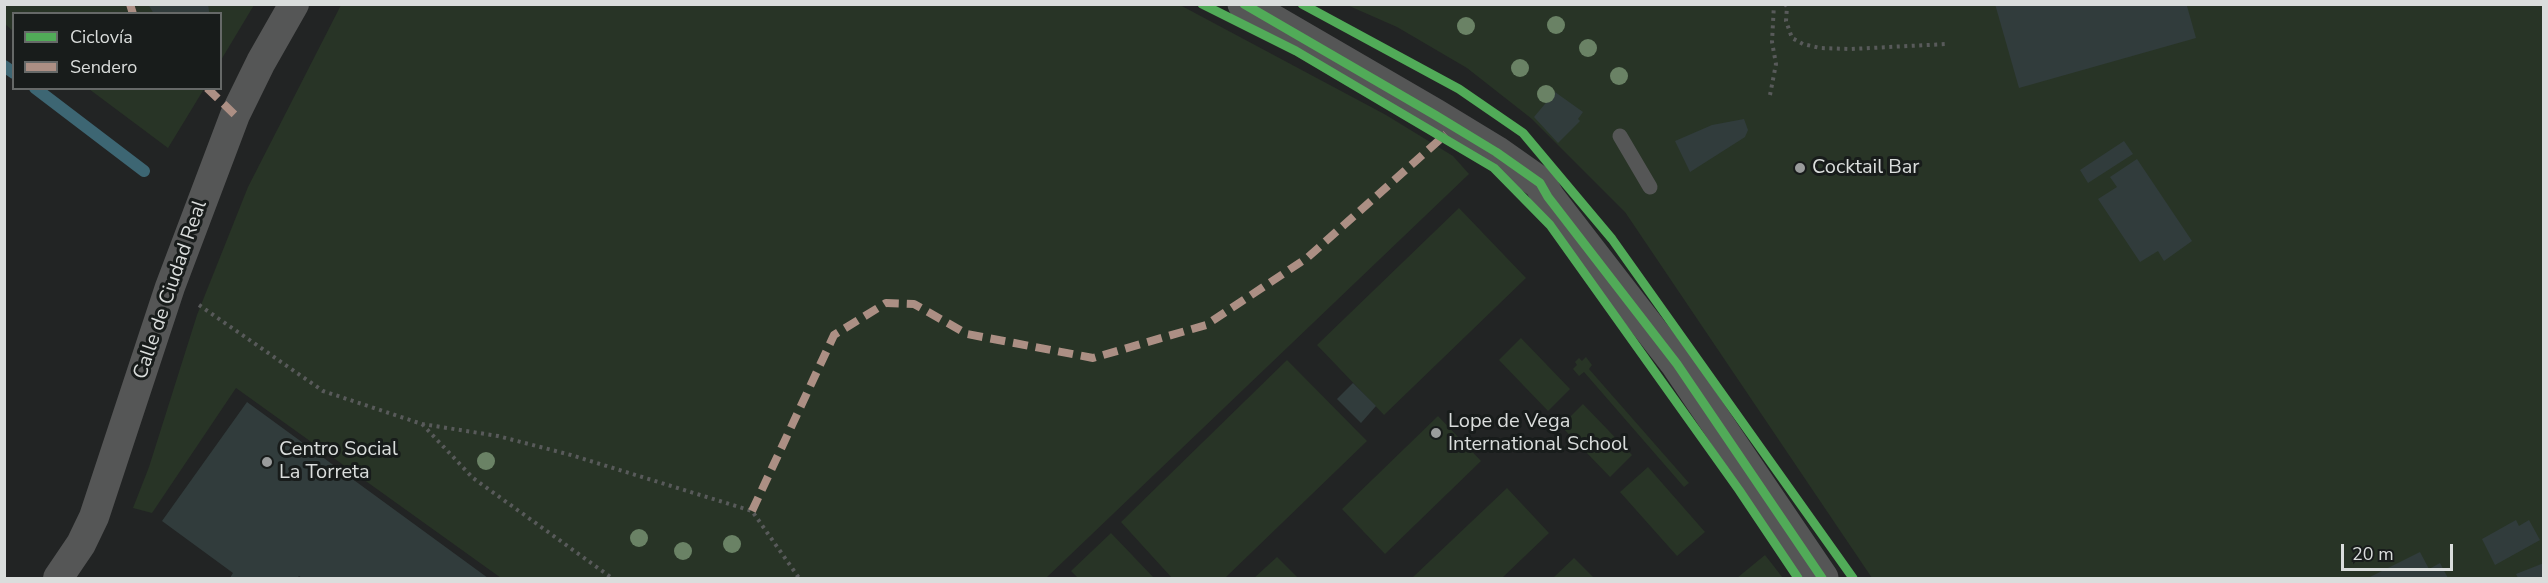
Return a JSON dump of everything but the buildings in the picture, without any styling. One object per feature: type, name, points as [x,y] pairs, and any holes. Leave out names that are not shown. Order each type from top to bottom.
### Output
[{"type":"street","name":"Calle de Ciudad Real","points":[[58,579],[81,544],[94,517],[170,287],[235,115],[261,62],[294,4]]},
{"type":"street","points":[[1244,4],[1445,121],[1496,152],[1540,183],[1548,197],[1677,364],[1822,579]]},
{"type":"lane","points":[[1620,136],[1650,187]]},
{"type":"path","points":[[1768,4],[1774,7],[1772,42],[1776,64],[1770,95]]},
{"type":"path","points":[[1785,4],[1787,7],[1786,21],[1792,38],[1803,44],[1820,48],[1851,49],[1947,44]]},
{"type":"path","points":[[170,287],[324,391],[422,424],[498,436],[571,455],[752,511],[799,579]]},
{"type":"path","points":[[422,424],[473,478],[612,579]]},
{"type":"green space","points":[[4,5],[254,5],[222,58],[222,12],[12,12],[12,30],[5,24]]},
{"type":"green space","points":[[341,5],[1180,5],[1386,115],[1453,156],[1469,174],[1046,578],[501,578],[236,388],[152,513],[133,508],[149,467],[197,315],[248,187]]},
{"type":"green space","points":[[1347,5],[2543,5],[2543,578],[1872,578],[1625,212],[1532,119],[1467,68],[1397,27]]},
{"type":"green space","points":[[90,90],[203,90],[168,148]]},
{"type":"green space","points":[[1459,208],[1526,278],[1384,415],[1317,345]]},
{"type":"green space","points":[[1521,338],[1570,389],[1548,411],[1499,360]]},
{"type":"green space","points":[[1586,357],[1592,365],[1589,369],[1689,483],[1684,487],[1584,372],[1579,376],[1573,369],[1579,358],[1582,361]]},
{"type":"green space","points":[[1287,360],[1367,441],[1225,578],[1172,578],[1121,522]]},
{"type":"green space","points":[[1583,404],[1632,455],[1610,477],[1561,426]]},
{"type":"green space","points":[[1438,416],[1481,461],[1385,554],[1342,509]]},
{"type":"green space","points":[[1648,467],[1705,532],[1677,556],[1620,492]]},
{"type":"green space","points":[[1507,488],[1549,533],[1502,578],[1412,578]]},
{"type":"green space","points":[[1111,533],[1154,578],[1078,578],[1071,571]]},
{"type":"green space","points":[[1765,555],[1783,578],[1737,578]]},
{"type":"green space","points":[[1277,557],[1298,578],[1254,578]]},
{"type":"green space","points":[[1574,558],[1594,578],[1553,578]]},
{"type":"waterway","points":[[4,66],[12,72]]},
{"type":"waterway","points":[[38,90],[144,171]]},
{"type":"marked path","points":[[130,4],[132,12]]},
{"type":"marked path","points":[[209,90],[235,115]]},
{"type":"marked path","points":[[752,511],[834,335],[886,303],[914,304],[967,334],[1093,358],[1206,325],[1307,258],[1446,134]]},
{"type":"cycle path","points":[[1202,4],[1296,51],[1494,168],[1550,225],[1739,490],[1798,578]]},
{"type":"cycle path","points":[[1244,4],[1435,115],[1496,152],[1540,183],[1548,197],[1677,364],[1822,578]]},
{"type":"cycle path","points":[[1302,4],[1459,89],[1523,133],[1612,239],[1853,578]]},
{"type":"place","name":"Cocktail Bar","points":[[1800,168]]},
{"type":"place","name":"Lope de Vega International School","points":[[1436,433]]},
{"type":"place","name":"Centro Social La Torreta","points":[[267,462]]}]
